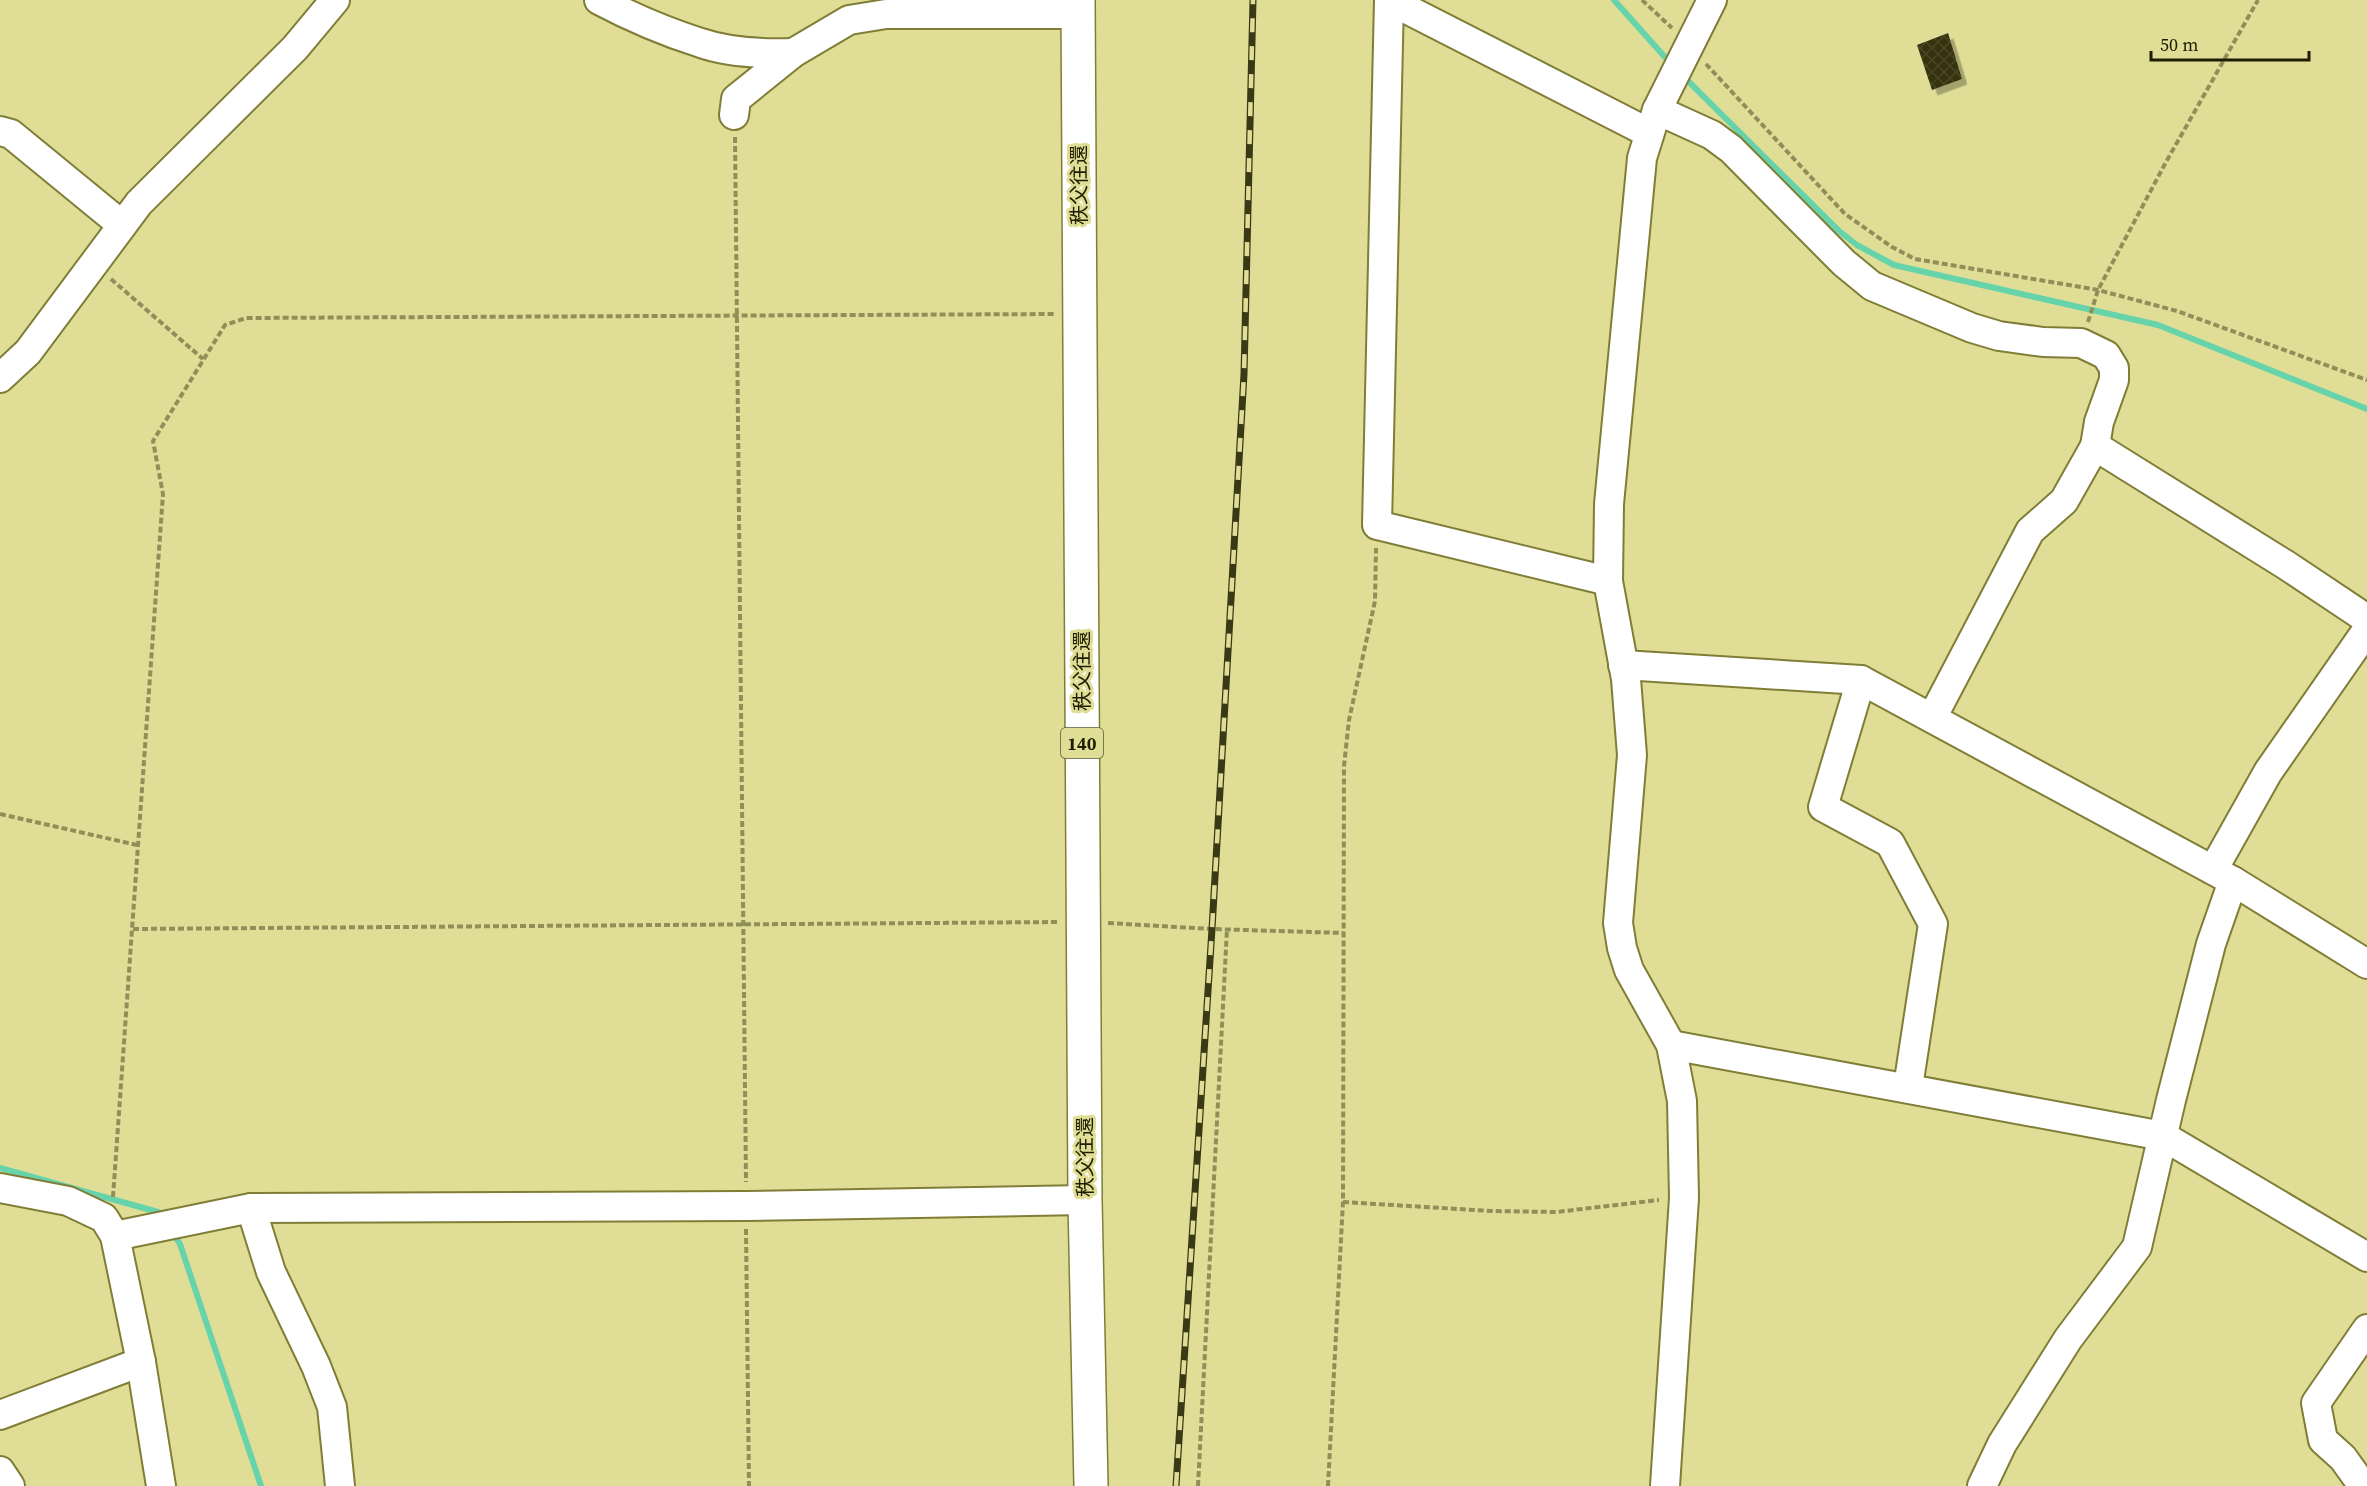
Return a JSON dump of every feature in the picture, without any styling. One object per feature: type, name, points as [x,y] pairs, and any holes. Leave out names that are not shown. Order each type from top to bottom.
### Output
[{"type":"highway","name":"秩父往還","points":[[1078,7],[1085,1200],[1091,1486]]},
{"type":"street","points":[[0,378],[28,352],[139,203],[295,48],[335,0]]},
{"type":"street","points":[[599,0],[626,14],[702,44],[758,54],[793,53]]},
{"type":"street","points":[[1608,581],[1377,525],[1389,0],[1653,121],[1712,135],[1731,149],[1844,263],[1872,286],[1971,328],[1999,336],[2043,342],[2081,343],[2106,355],[2114,368],[2114,380],[2099,422],[2095,446],[2064,501],[2030,531],[1932,718]]},
{"type":"street","points":[[1665,1486],[1684,1198],[1682,1101],[1671,1045],[1629,970],[1618,923],[1632,755],[1630,716],[1623,665],[1608,581],[1609,504],[1642,158],[1653,121],[1712,0]]},
{"type":"street","points":[[734,114],[736,99],[793,53],[849,20],[885,7],[1078,7]]},
{"type":"street","points":[[0,131],[11,134],[122,225]]},
{"type":"street","points":[[2095,446],[2286,565],[2367,619]]},
{"type":"street","points":[[1982,1486],[2002,1444],[2068,1339],[2137,1247],[2211,944],[2223,875],[2268,772],[2367,630]]},
{"type":"street","points":[[1623,665],[1861,680],[2223,875],[2367,964]]},
{"type":"street","points":[[1861,680],[1823,807],[1890,843],[1934,924],[1908,1087]]},
{"type":"street","points":[[1671,1045],[1908,1087],[2163,1136],[2367,1257]]},
{"type":"street","points":[[0,1188],[68,1201],[104,1218],[115,1236],[141,1362],[161,1486]]},
{"type":"street","points":[[115,1236],[251,1208],[746,1206],[1085,1200]]},
{"type":"street","points":[[251,1208],[271,1272],[316,1366],[332,1407],[340,1486]]},
{"type":"street","points":[[2363,1486],[2343,1458],[2323,1440],[2316,1403],[2367,1329]]},
{"type":"street","points":[[0,1415],[141,1362]]},
{"type":"street","points":[[0,1471],[10,1486]]},
{"type":"path","points":[[1642,0],[1689,45],[1845,214],[1892,247],[1915,259],[2098,290],[2177,311],[2367,380]]},
{"type":"path","points":[[2081,343],[2098,290],[2166,162],[2258,0]]},
{"type":"path","points":[[734,114],[749,1486]]},
{"type":"path","points":[[94,264],[203,359]]},
{"type":"path","points":[[115,1236],[113,1201],[163,494],[153,441],[225,325],[246,318],[1080,314]]},
{"type":"path","points":[[1328,1486],[1343,1202],[1344,766],[1349,720],[1375,601],[1377,525]]},
{"type":"path","points":[[0,814],[137,845]]},
{"type":"path","points":[[133,929],[743,926],[1083,921],[1227,930],[1343,933]]},
{"type":"path","points":[[1198,1486],[1227,930]]},
{"type":"path","points":[[1343,1202],[1491,1211],[1556,1212],[1684,1198]]},
{"type":"building","points":[[1948,33],[1962,79],[1932,90],[1917,45]]},
{"type":"waterway","points":[[1614,0],[1672,65]]},
{"type":"waterway","points":[[1684,77],[1839,231],[1857,245],[1894,265],[2158,325],[2367,409]]},
{"type":"waterway","points":[[0,1168],[158,1212],[163,1219]]},
{"type":"waterway","points":[[172,1232],[180,1244],[261,1486]]},
{"type":"railway","points":[[1176,1486],[1212,929],[1244,374],[1253,0]]}]
